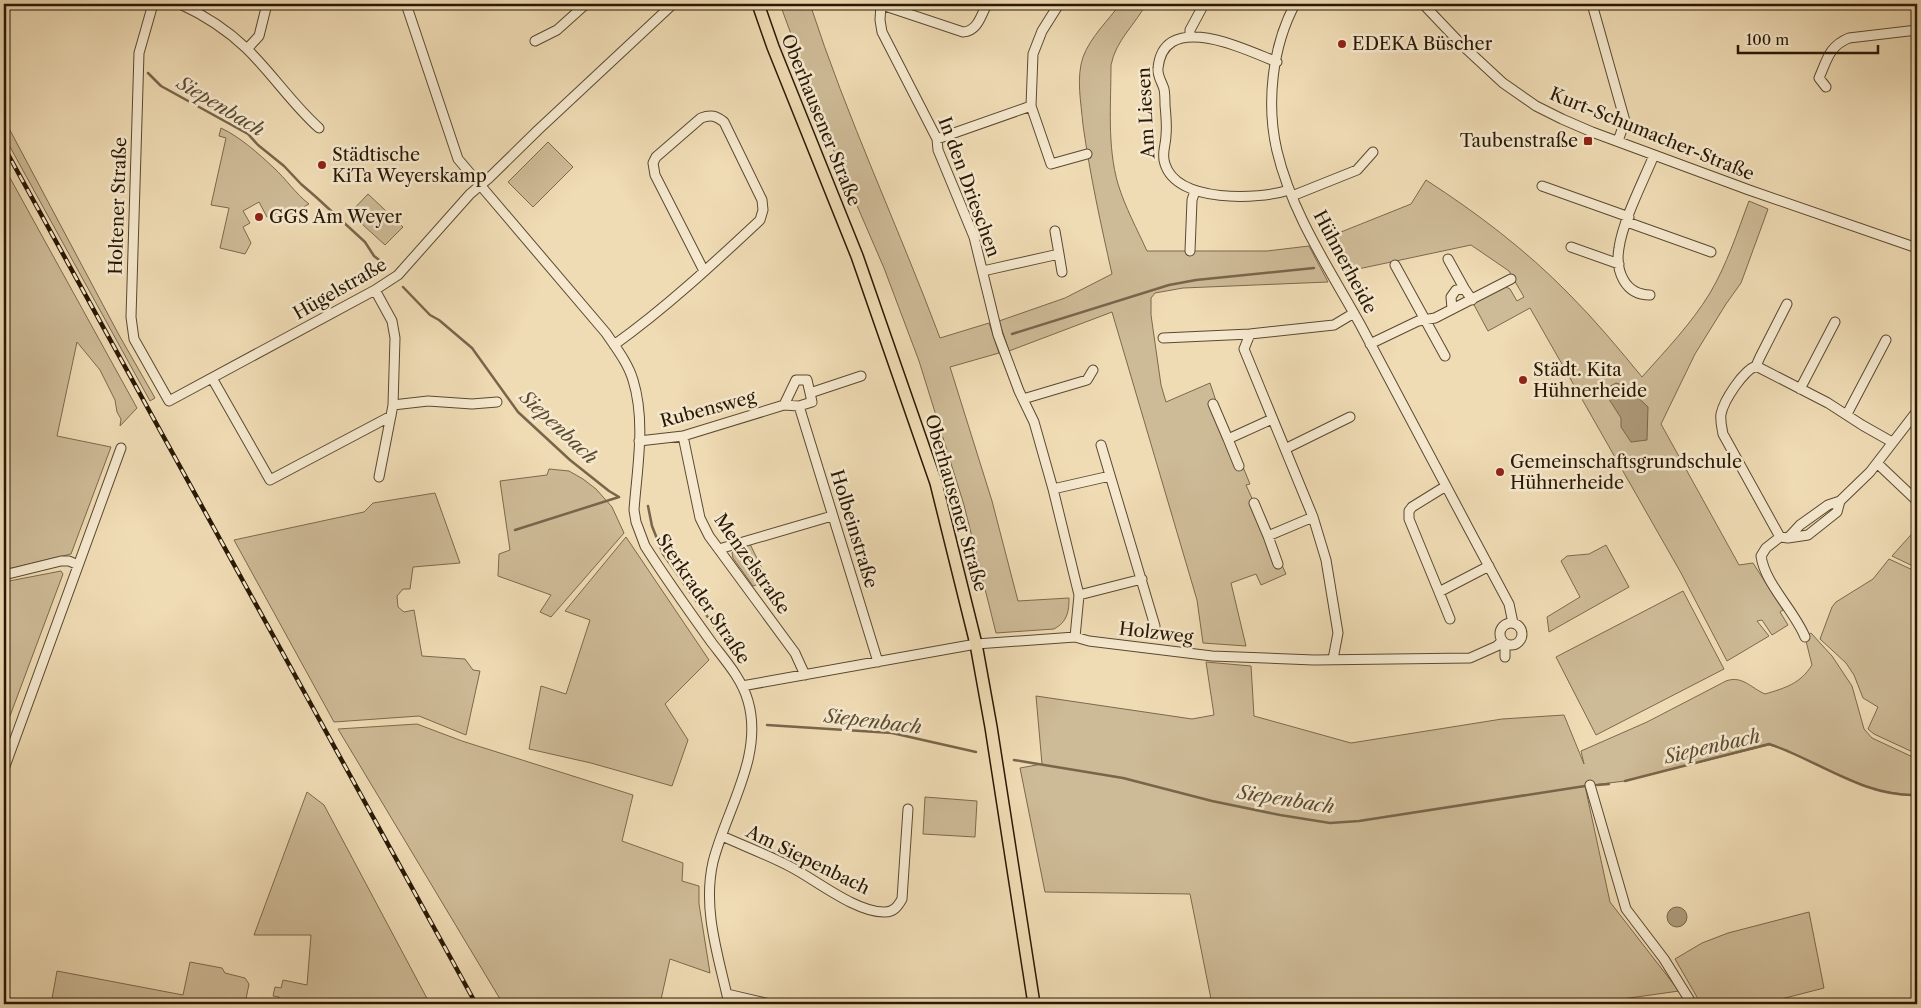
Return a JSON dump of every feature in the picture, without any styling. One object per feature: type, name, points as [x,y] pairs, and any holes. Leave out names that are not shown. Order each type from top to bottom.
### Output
[{"type":"main road","name":"Oberhausener Straße","points":[[758,4],[772,47],[857,256],[936,483],[976,644],[991,727],[1034,1004]]},
{"type":"street","name":"Holtener Straße","points":[[153,4],[139,53],[131,317],[134,339],[169,401]]},
{"type":"street","points":[[180,4],[198,12],[224,29],[247,49],[300,111],[319,128]]},
{"type":"street","points":[[247,49],[259,36],[267,4]]},
{"type":"street","name":"Sterkrader Straße","points":[[408,4],[458,160],[622,355],[633,378],[640,415],[640,441],[634,510],[636,522],[645,546],[742,686],[748,700],[752,739],[714,862],[710,891],[710,915],[729,1004]]},
{"type":"street","points":[[535,41],[557,30],[586,4]]},
{"type":"street","name":"Hügelstraße","points":[[169,401],[375,290],[398,275],[470,194],[481,186],[673,4]]},
{"type":"street","name":"In den Drieschen","points":[[987,4],[976,27],[970,32],[964,32],[880,4],[882,32],[937,139],[938,150],[974,237],[998,335],[1034,422],[1053,489],[1079,595],[1075,637]]},
{"type":"street","points":[[1059,4],[1042,31],[1033,54],[1031,106],[1051,164],[1087,154]]},
{"type":"street","points":[[1204,4],[1190,30],[1190,36],[1228,43],[1277,62]]},
{"type":"street","name":"Hühnerheide","points":[[1295,4],[1282,40],[1272,93],[1272,116],[1277,149],[1290,193],[1325,263],[1354,313],[1509,604],[1513,623],[1520,628],[1522,636],[1521,640],[1514,646],[1503,642]]},
{"type":"street","name":"Kurt-Schumacher-Straße","points":[[1423,4],[1462,45],[1503,83],[1545,110],[1592,132],[1917,248]]},
{"type":"street","points":[[1592,4],[1625,121],[1618,141]]},
{"type":"street","points":[[1826,87],[1819,78],[1832,48],[1839,42],[1849,38],[1917,30]]},
{"type":"street","name":"Am Liesen","points":[[1190,36],[1181,37],[1167,46],[1162,52],[1158,68],[1158,76],[1164,91],[1167,128],[1162,154],[1165,166],[1171,176],[1185,187],[1244,198],[1290,193]]},
{"type":"street","points":[[937,139],[1031,106]]},
{"type":"street","points":[[614,344],[638,328],[704,271],[760,220],[763,210],[762,200],[724,122],[716,116],[708,115],[701,118],[656,157],[653,164],[655,175],[704,271]]},
{"type":"street","name":"Hühnerheide","points":[[1290,193],[1356,170],[1373,152]]},
{"type":"street","points":[[1650,295],[1643,295],[1629,289],[1621,276],[1618,251],[1628,220],[1654,155]]},
{"type":"street","points":[[1542,186],[1711,252]]},
{"type":"street","points":[[1190,251],[1192,200],[1195,190]]},
{"type":"street","points":[[1054,231],[1062,272]]},
{"type":"street","name":"Kurt-Schumacher-Straße","points":[[1900,243],[1917,243]]},
{"type":"street","points":[[1571,247],[1619,264]]},
{"type":"street","name":"In den Drieschen","points":[[983,271],[1059,254]]},
{"type":"street","points":[[1448,258],[1472,300]]},
{"type":"street","points":[[1395,265],[1445,356]]},
{"type":"street","points":[[1370,344],[1418,321],[1435,318],[1511,279]]},
{"type":"street","points":[[1452,309],[1450,302],[1453,293],[1464,288]]},
{"type":"street","points":[[375,290],[392,321],[395,338],[393,405],[379,476]]},
{"type":"street","points":[[1784,537],[1723,434],[1720,424],[1724,406],[1743,375],[1756,366],[1787,304]]},
{"type":"street","points":[[1163,338],[1250,334],[1334,325],[1354,313]]},
{"type":"street","points":[[1800,389],[1836,322]]},
{"type":"street","points":[[1250,334],[1244,349],[1312,517],[1326,560],[1338,633],[1333,659]]},
{"type":"street","points":[[1847,414],[1886,340]]},
{"type":"street","points":[[1756,366],[1847,414],[1892,442]]},
{"type":"street","points":[[1023,399],[1087,380],[1093,370]]},
{"type":"street","points":[[799,406],[812,402],[810,392],[861,376]]},
{"type":"street","points":[[212,378],[270,480],[391,416]]},
{"type":"street","name":"Rubensweg","points":[[784,405],[796,380],[807,380],[810,392]]},
{"type":"street","points":[[393,405],[428,402],[472,404],[497,402]]},
{"type":"street","points":[[1213,404],[1239,466]]},
{"type":"street","name":"Rubensweg","points":[[640,441],[683,436],[784,405],[799,406]]},
{"type":"street","name":"Holbeinstraße","points":[[799,406],[878,662]]},
{"type":"street","points":[[1805,637],[1800,624],[1764,570],[1761,556],[1766,548],[1828,505],[1840,501],[1877,463],[1892,442],[1914,421],[1917,411]]},
{"type":"street","points":[[1285,449],[1350,417]]},
{"type":"street","points":[[1228,439],[1272,419]]},
{"type":"street","name":"Menzelstraße","points":[[683,436],[700,518],[709,536],[795,653],[805,675]]},
{"type":"street","points":[[1101,445],[1156,626]]},
{"type":"street","points":[[4,769],[122,448]]},
{"type":"street","points":[[1877,463],[1917,501]]},
{"type":"street","points":[[1053,489],[1110,476]]},
{"type":"street","points":[[1446,486],[1412,507],[1409,511],[1409,519],[1450,619]]},
{"type":"street","points":[[1254,503],[1278,564]]},
{"type":"street","points":[[719,549],[832,516]]},
{"type":"street","points":[[1268,536],[1312,517]]},
{"type":"street","points":[[4,575],[61,561],[78,565]]},
{"type":"street","points":[[1439,592],[1489,566]]},
{"type":"street","points":[[1079,595],[1142,579]]},
{"type":"street","points":[[1506,657],[1500,637],[1501,628],[1504,625],[1513,623]]},
{"type":"street","name":"Holzweg","points":[[742,686],[976,644],[1075,637],[1089,641],[1212,656],[1333,659],[1470,658],[1488,655],[1503,642]]},
{"type":"street","points":[[1590,785],[1626,909],[1664,959],[1692,1004]]},
{"type":"street","name":"Am Siepenbach","points":[[722,836],[789,866],[848,901],[885,912],[893,910],[902,899],[908,809]]},
{"type":"street","points":[[727,994],[770,1004]]},
{"type":"shaded area","points":[[780,4],[810,4],[840,89],[940,338],[989,323],[999,353],[950,367],[992,501],[1018,601],[1069,598],[1066,616],[1062,623],[1054,629],[996,633],[964,505],[919,361],[884,268],[836,157]]},
{"type":"shaded area","points":[[1120,4],[1146,4],[1121,40],[1113,56],[1111,65],[1110,125],[1112,155],[1118,184],[1147,251],[1267,251],[1309,246],[1328,282],[1183,288],[1155,293],[1151,298],[1151,315],[1161,385],[1166,402],[1210,383],[1216,401],[1209,404],[1238,468],[1243,467],[1250,484],[1246,485],[1286,574],[1261,585],[1256,574],[1231,583],[1246,646],[1203,643],[1197,600],[1112,312],[1009,351],[999,321],[1065,298],[1112,274],[1089,162],[1079,82],[1081,65],[1086,49]]},
{"type":"shaded area","points":[[4,119],[119,335],[155,398],[150,401],[4,136]]},
{"type":"shaded area","points":[[221,128],[255,151],[309,204],[280,220],[275,213],[267,217],[259,202],[243,211],[250,223],[243,227],[251,243],[245,254],[220,248],[229,208],[211,205],[226,138],[219,136]]},
{"type":"shaded area","points":[[548,142],[573,167],[533,207],[508,182]]},
{"type":"shaded area","points":[[4,167],[137,408],[120,426],[121,419],[117,412],[115,400],[100,370],[77,342],[57,436],[111,447],[71,554],[4,570]]},
{"type":"shaded area","points":[[1426,180],[1482,219],[1536,262],[1588,314],[1642,377],[1686,326],[1710,293],[1727,260],[1749,201],[1768,209],[1741,283],[1695,354],[1661,424],[1739,565],[1753,563],[1783,610],[1780,612],[1788,625],[1772,635],[1762,620],[1757,621],[1769,636],[1727,661],[1681,573],[1530,308],[1488,331],[1473,303],[1506,287],[1510,289],[1517,301],[1524,297],[1509,271],[1471,245],[1344,272],[1326,238],[1411,204]]},
{"type":"shaded area","points":[[368,194],[403,227],[385,245],[350,213]]},
{"type":"shaded area","points":[[1616,383],[1626,386],[1648,407],[1647,440],[1631,442],[1621,427],[1621,418],[1607,396],[1607,388]]},
{"type":"shaded area","points":[[549,469],[569,471],[596,489],[612,507],[624,533],[551,617],[540,612],[551,595],[498,576],[499,554],[510,550],[500,481],[547,475]]},
{"type":"shaded area","points":[[435,493],[460,563],[413,567],[410,589],[403,589],[397,596],[398,607],[404,612],[414,610],[422,656],[465,659],[473,670],[480,671],[466,735],[419,716],[334,722],[234,540],[364,512],[373,503]]},
{"type":"shaded area","points":[[1917,528],[1917,568],[1892,556]]},
{"type":"shaded area","points":[[626,537],[709,660],[665,704],[688,740],[672,786],[591,763],[529,749],[541,686],[566,694],[590,620],[565,611]]},
{"type":"shaded area","points":[[750,544],[768,581],[753,586],[733,558],[732,553],[735,549]]},
{"type":"shaded area","points":[[1606,545],[1629,587],[1549,632],[1547,617],[1580,597],[1561,561],[1567,556],[1589,554]]},
{"type":"shaded area","points":[[1889,559],[1917,572],[1917,754],[1874,734],[1868,729],[1878,707],[1863,698],[1854,675],[1846,663],[1820,639],[1832,607],[1836,602],[1873,579]]},
{"type":"shaded area","points":[[61,571],[63,574],[4,732],[4,582]]},
{"type":"shaded area","points":[[1683,591],[1724,669],[1596,735],[1556,657]]},
{"type":"shaded area","points":[[1811,633],[1832,656],[1852,686],[1864,729],[1872,738],[1917,759],[1917,791],[1910,795],[1875,790],[1814,764],[1787,750],[1769,745],[1625,781],[1585,786],[1610,902],[1679,991],[1601,1002],[1601,1004],[1212,1004],[1190,894],[1045,892],[1020,768],[1042,764],[1036,696],[1192,719],[1214,715],[1206,662],[1251,666],[1254,716],[1351,743],[1502,719],[1564,715],[1584,764],[1581,751],[1647,722],[1726,681],[1742,681],[1765,694],[1792,684],[1802,677],[1812,665],[1805,637]]},
{"type":"shaded area","points":[[417,724],[462,741],[633,795],[622,841],[683,863],[682,881],[699,886],[699,904],[710,973],[670,959],[660,1004],[614,1004],[602,998],[598,1004],[503,1004],[338,729]]},
{"type":"shaded area","points":[[307,792],[324,805],[430,1004],[278,1004],[279,997],[273,996],[275,987],[281,988],[283,980],[307,985],[311,935],[254,935]]},
{"type":"shaded area","points":[[925,797],[977,801],[975,837],[923,834]]},
{"type":"shaded area","points":[[1677,907],[1684,910],[1687,917],[1684,924],[1677,927],[1670,924],[1667,917],[1670,910]]},
{"type":"shaded area","points":[[1809,912],[1824,988],[1762,1004],[1701,1004],[1675,959],[1702,943],[1728,933]]},
{"type":"shaded area","points":[[190,962],[222,968],[225,973],[245,978],[249,984],[245,1004],[51,1004],[57,971],[183,995]]},
{"type":"waterway","name":"Siepenbach","points":[[148,73],[161,86],[248,134],[365,242],[374,256],[387,266]]},
{"type":"waterway","points":[[1012,334],[1169,285],[1196,280],[1314,268]]},
{"type":"waterway","name":"Siepenbach","points":[[403,287],[430,315],[439,320],[472,348],[518,412],[570,460],[619,497]]},
{"type":"waterway","points":[[515,530],[619,497]]},
{"type":"waterway","name":"Siepenbach","points":[[648,506],[652,526],[663,554],[741,664]]},
{"type":"waterway","name":"Siepenbach","points":[[767,725],[892,733],[976,752]]},
{"type":"waterway","name":"Siepenbach","points":[[1625,781],[1769,744],[1859,784],[1897,794],[1917,795]]},
{"type":"waterway","name":"Siepenbach","points":[[1014,760],[1123,778],[1212,801],[1330,823],[1359,821],[1585,786]]},
{"type":"waterway","points":[[1597,785],[1609,784]]},
{"type":"railway","points":[[4,147],[476,1004]]},
{"type":"place","name":"EDEKA Büscher","points":[[1342,44]]},
{"type":"place","name":"Taubenstraße","points":[[1588,141]]},
{"type":"place","name":"Städtische KiTa Weyerskamp","points":[[322,165]]},
{"type":"place","name":"GGS Am Weyer","points":[[259,217]]},
{"type":"place","name":"Städt. Kita Hühnerheide","points":[[1523,380]]},
{"type":"place","name":"Gemeinschaftsgrundschule Hühnerheide","points":[[1500,472]]}]
